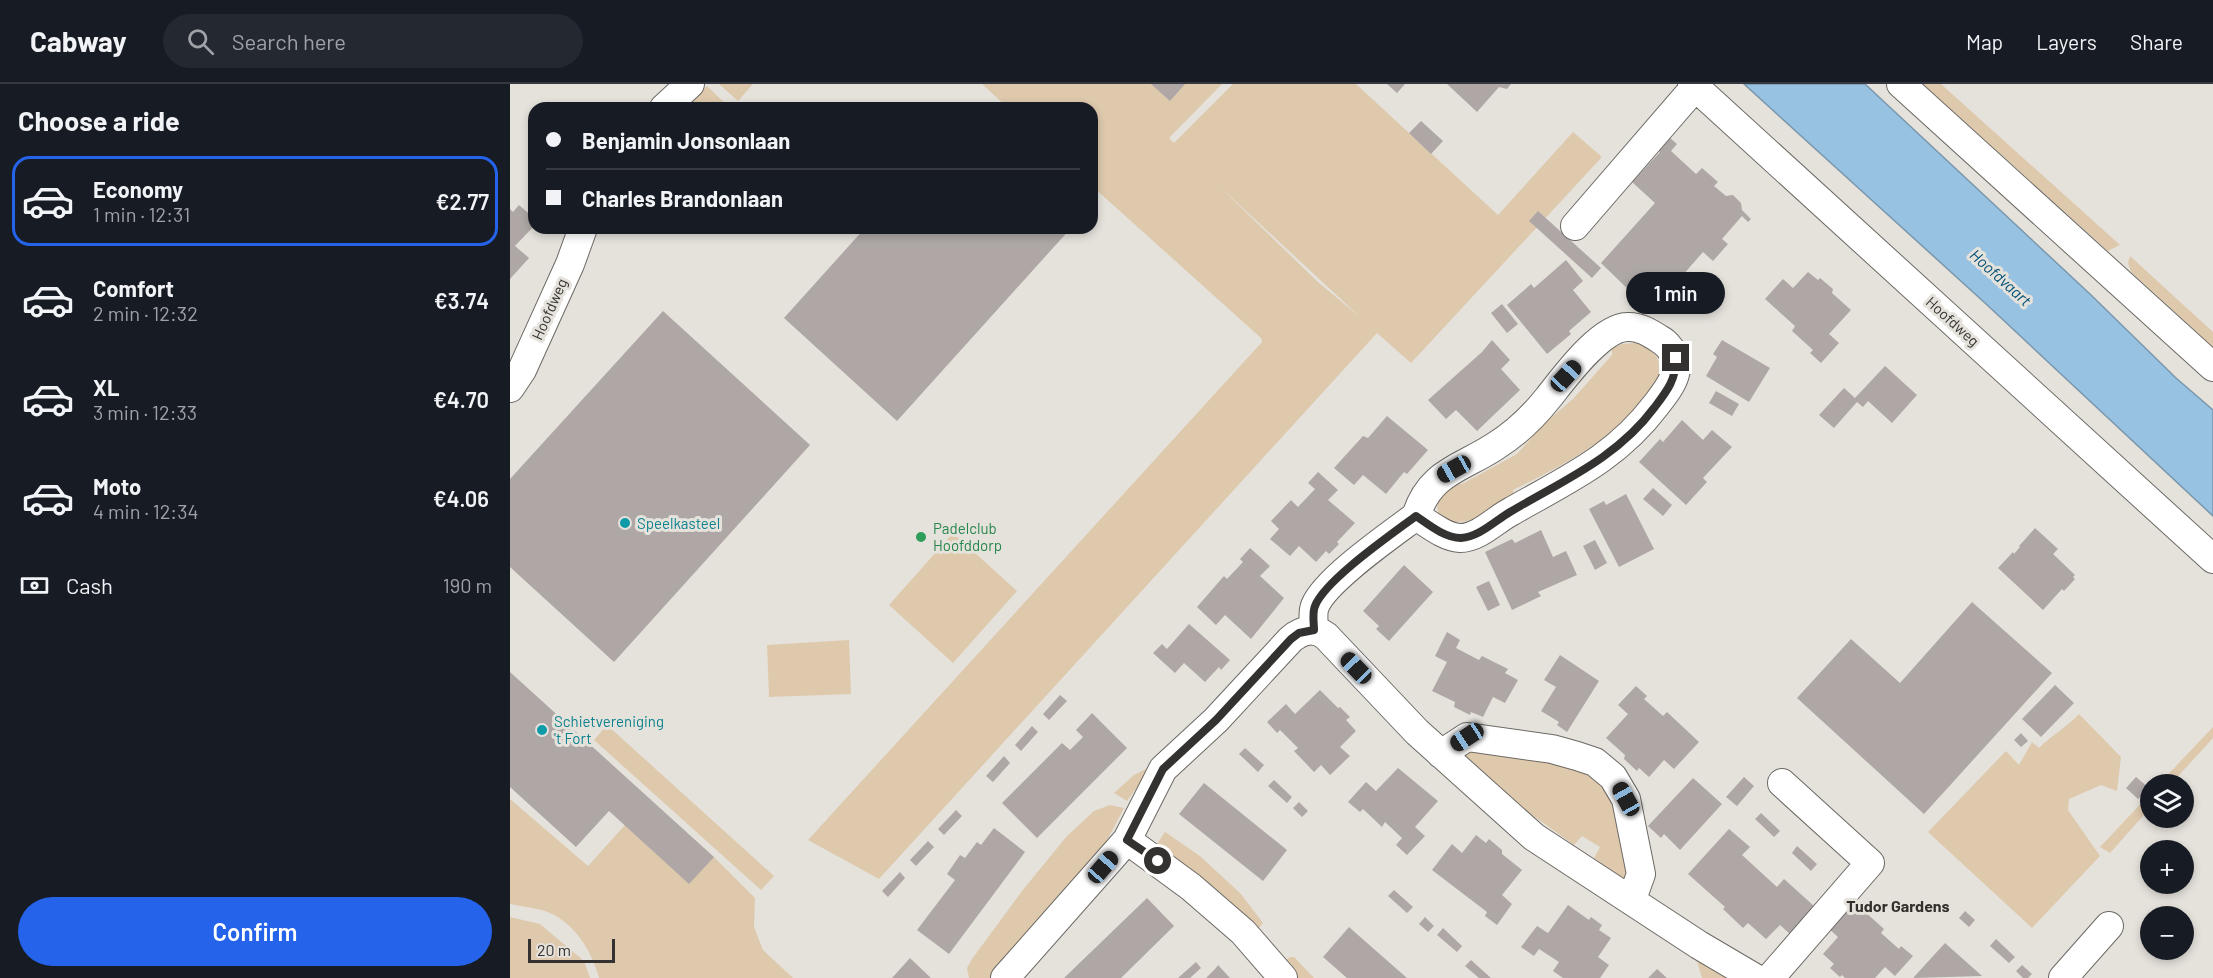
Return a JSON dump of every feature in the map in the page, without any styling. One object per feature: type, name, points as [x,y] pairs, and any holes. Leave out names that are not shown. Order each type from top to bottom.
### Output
[{"type":"street","points":[[670,102],[690,84]]},
{"type":"street","points":[[1901,84],[2213,367]]},
{"type":"street","points":[[1575,226],[1693,86]]},
{"type":"street","name":"Hoofdweg","points":[[1693,86],[2213,559]]},
{"type":"street","name":"Hoofdweg","points":[[510,388],[522,370],[570,264],[581,234]]},
{"type":"street","points":[[1314,630],[1314,607],[1328,587],[1348,568],[1416,516],[1428,489],[1444,475],[1495,446],[1521,427],[1572,369],[1611,331],[1627,327],[1643,329],[1669,346],[1676,358],[1676,373],[1666,393],[1649,415],[1618,447],[1597,463],[1476,534],[1460,538],[1443,533],[1416,516]]},
{"type":"street","points":[[1005,978],[1127,840],[1163,769],[1216,720],[1291,639],[1299,633],[1314,630],[1326,636],[1417,732],[1534,837],[1632,899],[1698,945],[1755,978]]},
{"type":"street","points":[[1441,754],[1467,737],[1552,749],[1595,762],[1613,777],[1626,799],[1641,873],[1632,899]]},
{"type":"street","points":[[1770,978],[1870,863],[1782,783]]},
{"type":"street","points":[[1127,840],[1191,887],[1243,932],[1283,978]]},
{"type":"street","points":[[2063,978],[2109,926]]},
{"type":"shaded area","points":[[719,84],[753,84],[738,101]]},
{"type":"shaded area","points":[[982,84],[1222,84],[1169,138],[1174,143],[1233,84],[1356,84],[1498,215],[1573,132],[1602,157],[1411,363],[1377,333],[879,879],[808,840],[1262,342],[1261,338],[1098,191],[1098,102],[1002,102]],"holes":[[[1218,185],[1360,317],[1318,282]]]},
{"type":"shaded area","points":[[1923,84],[1941,84],[2120,245],[2108,251]]},
{"type":"shaded area","points":[[707,86],[724,102],[689,102]]},
{"type":"shaded area","points":[[2130,256],[2213,332],[2213,347],[2131,272],[2128,263]]},
{"type":"shaded area","points":[[1635,343],[1646,347],[1655,355],[1659,362],[1660,372],[1658,380],[1647,395],[1619,426],[1568,461],[1513,490],[1514,495],[1479,517],[1460,522],[1440,518],[1438,501],[1446,490],[1456,483],[1462,484],[1517,454],[1546,422],[1573,399],[1612,355],[1612,348]]},
{"type":"shaded area","points":[[953,533],[1017,591],[953,663],[889,605]]},
{"type":"shaded area","points":[[849,640],[851,694],[769,697],[767,645]]},
{"type":"shaded area","points":[[2079,714],[2121,757],[2117,791],[2101,785],[2069,799],[2068,810],[2100,856],[2032,928],[1928,832],[2006,751],[2019,765],[2032,742],[2039,748]]},
{"type":"shaded area","points":[[607,725],[774,876],[761,890],[594,740]]},
{"type":"shaded area","points":[[2213,727],[2213,738],[2180,774],[2168,774]]},
{"type":"shaded area","points":[[1466,750],[1567,762],[1610,788],[1629,865],[1625,880],[1594,858],[1600,847],[1582,836],[1574,845],[1524,809],[1464,757]]},
{"type":"shaded area","points":[[1152,766],[1127,801],[1114,793],[1134,775]]},
{"type":"shaded area","points":[[510,799],[588,866],[625,825],[714,857],[755,898],[754,927],[763,950],[793,978],[599,978],[588,950],[569,925],[548,912],[510,904]]},
{"type":"shaded area","points":[[1110,805],[1124,808],[1100,854],[992,978],[969,978],[967,968],[972,959],[1022,891],[1067,836],[1094,811]]},
{"type":"shaded area","points":[[2140,805],[2140,819],[2110,853],[2100,847]]},
{"type":"shaded area","points":[[1165,832],[1200,856],[1241,894],[1263,923],[1257,930],[1224,896],[1155,847]]},
{"type":"shaded area","points":[[510,917],[540,924],[584,961],[590,978],[510,978]]},
{"type":"shaded area","points":[[1294,957],[1314,978],[1295,978],[1283,962]]},
{"type":"shaded area","points":[[1701,957],[1731,978],[1702,978],[1697,961]]},
{"type":"water","name":"Hoofdvaart","points":[[1744,84],[1865,84],[2091,295],[2176,378],[2213,410],[2213,516],[1985,303]]},
{"type":"building","points":[[1151,84],[1185,84],[1170,101]]},
{"type":"building","points":[[1387,84],[1405,84],[1397,93]]},
{"type":"building","points":[[1447,84],[1511,84],[1507,89],[1499,87],[1477,112]]},
{"type":"building","points":[[1421,121],[1443,141],[1431,154],[1409,133]]},
{"type":"building","points":[[1669,137],[1677,144],[1671,151],[1696,174],[1702,168],[1718,182],[1714,186],[1726,196],[1733,195],[1741,203],[1742,210],[1751,219],[1748,222],[1742,216],[1722,239],[1728,244],[1713,261],[1703,252],[1653,309],[1636,294],[1635,296],[1601,263],[1655,203],[1632,182],[1660,152],[1658,150]]},
{"type":"building","points":[[519,205],[528,213],[528,232],[515,246],[529,258],[510,279],[510,209],[513,212]]},
{"type":"building","points":[[1538,211],[1601,268],[1592,278],[1529,221]]},
{"type":"building","points":[[860,234],[1066,234],[897,421],[784,318]]},
{"type":"building","points":[[1566,260],[1583,281],[1573,290],[1591,312],[1569,331],[1571,334],[1547,354],[1507,305],[1531,284],[1534,288]]},
{"type":"building","points":[[1808,272],[1833,289],[1832,293],[1851,310],[1829,334],[1839,343],[1821,363],[1810,353],[1813,350],[1792,331],[1795,326],[1765,299],[1783,279],[1793,288]]},
{"type":"building","points":[[1502,304],[1518,324],[1507,333],[1491,313]]},
{"type":"building","name":"Speelkasteel","points":[[663,311],[810,445],[614,662],[510,567],[510,479]]},
{"type":"building","points":[[1492,340],[1510,360],[1501,369],[1520,390],[1477,431],[1456,410],[1446,419],[1428,400],[1482,352]]},
{"type":"building","points":[[1722,340],[1770,368],[1749,402],[1706,376],[1717,357],[1713,354]]},
{"type":"building","points":[[1885,366],[1917,395],[1892,423],[1868,401],[1863,407],[1857,402],[1834,428],[1819,415],[1844,388],[1855,398]]},
{"type":"building","points":[[1716,391],[1739,404],[1732,416],[1709,403]]},
{"type":"building","points":[[1387,416],[1428,450],[1407,474],[1404,472],[1386,494],[1363,475],[1354,485],[1334,468],[1363,436],[1368,438]]},
{"type":"building","points":[[1682,420],[1703,440],[1712,430],[1732,447],[1703,478],[1707,482],[1686,505],[1639,462],[1660,439],[1663,442]]},
{"type":"building","points":[[1318,472],[1338,490],[1328,500],[1355,523],[1329,554],[1326,551],[1316,562],[1299,546],[1290,556],[1270,539],[1279,529],[1271,521],[1291,500],[1298,507],[1315,489],[1308,483]]},
{"type":"building","points":[[1653,488],[1672,505],[1663,516],[1643,499]]},
{"type":"building","points":[[1626,494],[1654,549],[1619,567],[1589,509],[1604,501],[1606,505]]},
{"type":"building","points":[[2035,528],[2058,549],[2053,554],[2075,575],[2073,577],[2075,579],[2064,591],[2062,589],[2043,610],[1998,568],[2013,552],[2014,554]]},
{"type":"building","points":[[1541,530],[1553,557],[1566,551],[1577,575],[1538,592],[1541,596],[1512,610],[1485,552],[1512,539],[1515,543]]},
{"type":"building","points":[[1595,540],[1607,563],[1595,570],[1583,546]]},
{"type":"building","points":[[1250,548],[1270,566],[1260,576],[1284,598],[1251,639],[1225,615],[1216,625],[1197,607],[1224,576],[1227,579],[1243,562],[1240,559]]},
{"type":"building","points":[[1404,565],[1433,592],[1389,641],[1376,629],[1379,626],[1363,611]]},
{"type":"building","points":[[1489,581],[1500,605],[1488,611],[1476,587]]},
{"type":"building","points":[[1972,602],[2052,673],[1924,814],[1797,698],[1851,639],[1900,683]]},
{"type":"building","points":[[1189,624],[1230,660],[1221,670],[1219,667],[1205,682],[1184,663],[1175,673],[1153,653],[1162,644],[1167,649]]},
{"type":"building","points":[[1447,632],[1460,640],[1456,648],[1479,660],[1482,656],[1508,669],[1505,673],[1518,680],[1505,703],[1493,697],[1483,717],[1471,712],[1470,715],[1454,707],[1455,702],[1432,691],[1447,662],[1435,656]]},
{"type":"building","points":[[1560,655],[1599,681],[1567,732],[1557,725],[1559,722],[1541,711],[1556,687],[1544,680]]},
{"type":"building","name":"Schietvereniging 't Fort","points":[[510,672],[714,857],[689,884],[609,811],[576,847],[510,787]]},
{"type":"building","points":[[2055,685],[2074,703],[2041,737],[2022,719]]},
{"type":"building","points":[[1636,686],[1647,696],[1644,699],[1663,716],[1667,712],[1699,742],[1674,769],[1664,760],[1649,777],[1639,768],[1637,771],[1624,759],[1625,755],[1606,738],[1628,714],[1618,705]]},
{"type":"building","points":[[1320,690],[1350,717],[1346,720],[1356,731],[1340,747],[1350,756],[1330,775],[1321,765],[1314,772],[1294,751],[1298,748],[1280,730],[1277,733],[1267,722],[1286,704],[1295,714]]},
{"type":"building","points":[[1060,695],[1067,701],[1049,720],[1043,714]]},
{"type":"building","points":[[1092,713],[1127,748],[1037,838],[1002,803],[1062,743],[1070,750],[1083,737],[1076,730]]},
{"type":"building","points":[[1032,726],[1038,732],[1021,751],[1015,745]]},
{"type":"building","points":[[2021,733],[2028,741],[2021,747],[2014,740]]},
{"type":"building","points":[[1245,748],[1264,765],[1258,772],[1239,754]]},
{"type":"building","points":[[1004,756],[1010,763],[993,782],[986,776]]},
{"type":"building","points":[[1398,768],[1438,801],[1415,827],[1425,836],[1407,855],[1396,845],[1402,838],[1385,822],[1382,827],[1363,809],[1360,812],[1348,802],[1366,782],[1376,791]]},
{"type":"building","points":[[1744,777],[1754,786],[1737,806],[1726,797]]},
{"type":"building","points":[[2136,777],[2140,780],[2140,797],[2138,799],[2126,788]]},
{"type":"building","points":[[1693,778],[1722,804],[1680,850],[1664,834],[1661,838],[1648,826]]},
{"type":"building","points":[[1274,780],[1292,797],[1287,803],[1268,786]]},
{"type":"building","points":[[1204,783],[1287,850],[1263,881],[1179,814]]},
{"type":"building","points":[[1299,802],[1308,811],[1302,817],[1293,808]]},
{"type":"building","points":[[956,810],[962,816],[944,835],[938,829]]},
{"type":"building","points":[[1761,813],[1780,831],[1774,837],[1755,819]]},
{"type":"building","points":[[994,828],[1025,852],[949,954],[917,930],[955,880],[947,874],[960,855],[965,858],[977,842],[981,845]]},
{"type":"building","points":[[1729,829],[1750,847],[1742,855],[1777,887],[1784,879],[1814,906],[1790,934],[1780,925],[1766,939],[1748,923],[1743,928],[1723,909],[1725,907],[1688,874]]},
{"type":"building","points":[[1476,835],[1486,843],[1489,839],[1502,850],[1502,854],[1522,870],[1502,895],[1512,904],[1497,925],[1485,916],[1487,912],[1432,870],[1452,844],[1462,853]]},
{"type":"building","points":[[928,841],[934,847],[916,866],[910,860]]},
{"type":"building","points":[[1797,846],[1817,864],[1811,871],[1792,853]]},
{"type":"building","points":[[900,872],[905,878],[888,897],[882,891]]},
{"type":"building","points":[[1394,890],[1413,907],[1407,913],[1388,896]]},
{"type":"building","points":[[1147,898],[1174,926],[1121,978],[1064,978]]},
{"type":"building","points":[[1853,901],[1884,929],[1881,933],[1899,949],[1901,946],[1913,956],[1895,976],[1885,967],[1875,978],[1845,978],[1842,975],[1840,977],[1830,968],[1834,964],[1823,954],[1838,937],[1828,928]]},
{"type":"building","points":[[1568,905],[1589,920],[1591,917],[1602,925],[1599,930],[1611,938],[1598,957],[1609,965],[1600,978],[1563,978],[1553,971],[1559,962],[1539,949],[1534,956],[1521,947],[1537,926],[1548,933]]},
{"type":"building","points":[[1965,911],[1975,920],[1969,927],[1959,918]]},
{"type":"building","points":[[1425,917],[1434,926],[1428,932],[1419,924]]},
{"type":"building","points":[[1349,927],[1407,978],[1347,978],[1323,957]]},
{"type":"building","points":[[1443,928],[1462,946],[1457,952],[1437,935]]},
{"type":"building","points":[[1996,939],[2015,957],[2009,963],[1990,946]]},
{"type":"building","points":[[1945,943],[1981,975],[1982,976],[1913,978]]},
{"type":"building","points":[[910,958],[912,960],[931,978],[892,978]]},
{"type":"building","points":[[1471,960],[1491,978],[1479,978],[1465,966]]},
{"type":"building","points":[[1196,962],[1201,968],[1190,978],[1178,978]]},
{"type":"building","points":[[1218,965],[1230,978],[1206,978],[1216,968]]},
{"type":"building","points":[[2022,965],[2032,974],[2028,978],[2023,978],[2016,971]]},
{"type":"building","points":[[1657,969],[1667,978],[1648,978]]},
{"type":"place","name":"Speelkasteel","points":[[625,523]]},
{"type":"place","name":"Padelclub Hoofddorp","points":[[921,537]]},
{"type":"place","name":"Schietvereniging 't Fort","points":[[542,730]]},
{"type":"district","name":"Tudor Gardens","points":[[1898,905]]},
{"type":"route","points":[[1158,861],[1127,840],[1163,769],[1216,720],[1291,639],[1299,633],[1314,630],[1314,607],[1328,587],[1348,568],[1416,516],[1443,533],[1460,538],[1476,534],[1597,463],[1618,447],[1649,415],[1666,393],[1676,373],[1676,358]]}]
